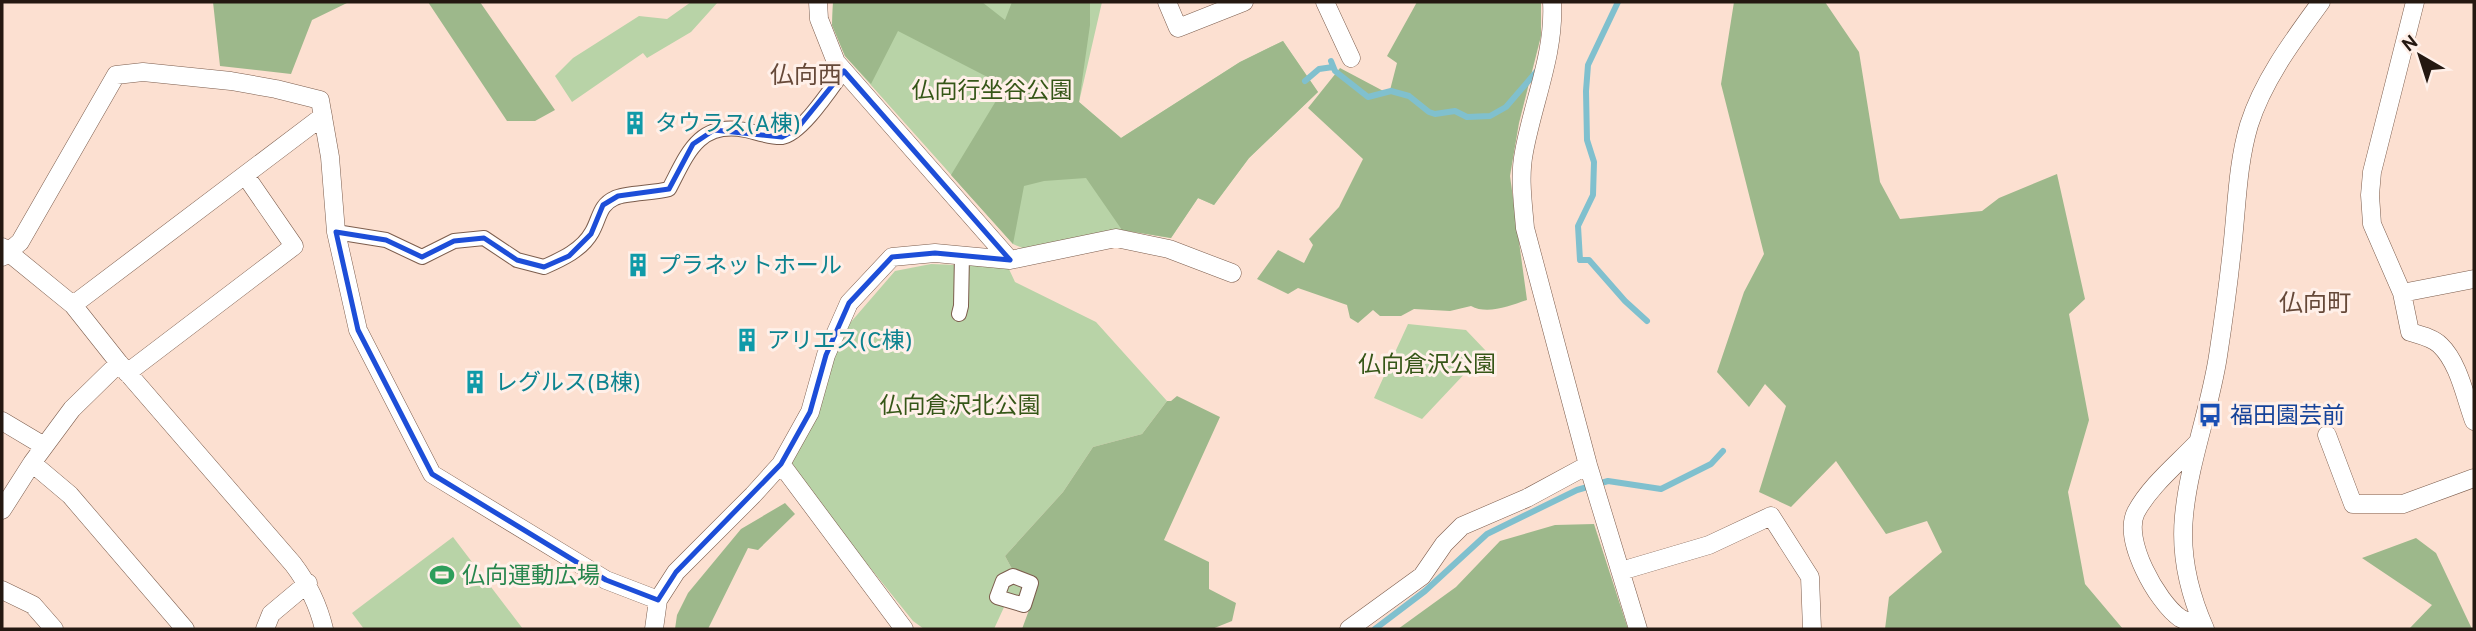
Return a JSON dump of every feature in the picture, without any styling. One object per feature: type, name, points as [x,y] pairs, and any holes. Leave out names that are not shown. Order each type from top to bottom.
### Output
[{"type":"street","points":[[818,2],[819,19],[836,62],[1010,260]]},
{"type":"street","points":[[1167,2],[1178,28],[1244,2]]},
{"type":"street","points":[[1325,2],[1351,58]]},
{"type":"street","points":[[1552,2],[1546,62],[1523,154],[1525,228],[1588,465],[1638,629]]},
{"type":"street","points":[[2205,629],[2192,598],[2184,562],[2184,516],[2197,443],[2216,368],[2227,296],[2241,158],[2250,123],[2266,85],[2321,2]]},
{"type":"street","points":[[2415,2],[2372,173],[2372,224],[2402,293],[2410,332],[2439,344],[2446,353],[2452,362],[2474,421]]},
{"type":"street","points":[[336,232],[386,240],[422,257],[454,241],[484,238],[517,260],[544,267],[569,256],[591,234],[603,205],[618,196],[669,190],[693,144],[714,130],[736,128],[782,137],[797,129],[844,71]]},
{"type":"street","points":[[324,629],[318,605],[308,583],[123,368],[73,305],[4,252],[20,242],[116,75],[143,72],[231,81],[320,100],[330,157],[336,232],[358,330],[432,474],[606,580],[658,600]]},
{"type":"street","points":[[73,305],[323,116]]},
{"type":"street","points":[[2,510],[32,463],[72,409],[123,368],[294,246],[245,175]]},
{"type":"street","points":[[654,629],[658,600],[676,572],[754,495],[780,464],[810,412],[826,355],[849,303],[892,257],[935,253],[1010,260],[1116,238],[1169,249],[1231,274]]},
{"type":"street","points":[[959,314],[962,256]]},
{"type":"street","points":[[2402,293],[2474,279]]},
{"type":"street","points":[[2,421],[44,446]]},
{"type":"street","points":[[2327,435],[2353,503],[2403,504],[2474,478]]},
{"type":"street","points":[[2197,443],[2150,492],[2134,515],[2134,543],[2147,575],[2159,595],[2179,617],[2205,629]]},
{"type":"street","points":[[32,463],[79,505],[185,629]]},
{"type":"street","points":[[780,464],[905,629]]},
{"type":"street","points":[[1349,629],[1422,576],[1444,544],[1462,526],[1527,498],[1588,465]]},
{"type":"street","points":[[1620,571],[1709,545],[1771,516],[1810,577],[1812,629]]},
{"type":"street","points":[[265,629],[271,614],[308,583]]},
{"type":"street","points":[[2,590],[33,605],[54,629]]},
{"type":"highlighted area","points":[[844,71],[1010,260],[935,253],[892,257],[849,303],[826,355],[810,412],[781,464],[676,572],[658,600],[606,580],[432,474],[358,330],[336,232],[386,240],[422,257],[454,241],[484,238],[517,260],[544,267],[569,256],[591,234],[603,205],[618,196],[669,189],[693,144],[714,130],[782,137],[797,129]]},
{"type":"green space","points":[[213,2],[349,2],[312,20],[291,74],[220,66]]},
{"type":"green space","points":[[428,2],[480,2],[555,110],[535,121],[507,121]]},
{"type":"green space","points":[[691,2],[718,2],[691,32],[647,58],[643,53],[572,102],[555,76],[573,58],[639,16],[667,19]]},
{"type":"green space","name":"仏向行坐谷公園","points":[[833,2],[1102,2],[1079,102],[1121,138],[1240,62],[1283,41],[1318,92],[1249,158],[1214,205],[1198,198],[1171,238],[1122,230],[1034,253],[1013,244],[845,56],[832,25]]},
{"type":"green space","name":"仏向行坐谷公園","points":[[833,2],[982,2],[1005,20],[1012,2],[1090,2],[1090,25],[1079,102],[1121,138],[1240,62],[1283,41],[1318,92],[1249,158],[1214,205],[1198,198],[1171,238],[1122,230],[1086,178],[1044,181],[1024,186],[1013,244],[951,175],[1005,86],[898,31],[871,84],[845,56],[832,25]]},
{"type":"green space","points":[[1417,2],[1541,2],[1541,36],[1519,123],[1510,176],[1527,300],[1491,310],[1471,306],[1450,311],[1414,309],[1401,316],[1380,316],[1373,310],[1358,323],[1350,318],[1347,305],[1298,288],[1288,294],[1257,279],[1278,250],[1304,263],[1313,245],[1309,239],[1339,207],[1363,159],[1308,108],[1340,68],[1389,94],[1397,63],[1387,56]]},
{"type":"green space","points":[[1734,2],[1825,2],[1859,52],[1880,182],[1900,219],[1982,211],[1999,198],[2057,174],[2085,299],[2069,314],[2089,420],[2068,492],[2085,584],[2123,629],[1885,629],[1889,597],[1942,552],[1927,521],[1886,534],[1836,461],[1791,507],[1759,492],[1786,406],[1765,384],[1749,407],[1717,372],[1744,292],[1764,254],[1721,84]]},
{"type":"green space","name":"仏向倉沢北公園","points":[[931,264],[1008,267],[1015,282],[1096,322],[1167,401],[1142,434],[1093,447],[1063,492],[1005,556],[1012,569],[1036,578],[1029,610],[1005,605],[994,629],[924,629],[913,621],[802,483],[790,463],[844,330],[895,271]]},
{"type":"green space","name":"仏向倉沢公園","points":[[1408,324],[1466,330],[1486,351],[1422,419],[1374,398]]},
{"type":"green space","points":[[1177,396],[1220,417],[1164,540],[1209,562],[1209,589],[1236,603],[1232,621],[1212,629],[1022,629],[1036,578],[1012,569],[1005,556],[1063,492],[1093,447],[1142,434],[1167,401]]},
{"type":"green space","points":[[785,503],[795,514],[758,550],[748,548],[708,629],[675,629],[677,615],[688,593],[741,529]]},
{"type":"green space","points":[[1594,524],[1628,629],[1398,629],[1456,587],[1500,541],[1555,525]]},
{"type":"green space","name":"仏向運動広場","points":[[453,537],[523,629],[364,629],[352,613]]},
{"type":"green space","points":[[2416,538],[2436,553],[2472,629],[2409,629],[2432,605],[2362,558]]},
{"type":"waterway","points":[[1618,2],[1588,65],[1587,140],[1594,162],[1593,195],[1578,226],[1580,260],[1589,260],[1625,301],[1647,321]]},
{"type":"waterway","points":[[1331,61],[1335,71],[1368,97],[1391,91],[1409,96],[1429,112],[1435,114],[1455,111],[1467,117],[1490,116],[1506,107],[1537,71]]},
{"type":"waterway","points":[[1305,81],[1319,69],[1333,67]]},
{"type":"waterway","points":[[1375,629],[1425,591],[1487,534],[1577,490],[1608,481],[1661,489],[1711,464],[1723,451]]},
{"type":"place","name":"タウラス(A棟)","points":[[635,123]]},
{"type":"place","name":"プラネットホール","points":[[638,265]]},
{"type":"place","name":"アリエス(C棟)","points":[[747,340]]},
{"type":"place","name":"レグルス(B棟)","points":[[475,382]]},
{"type":"place","name":"福田園芸前","points":[[2210,415]]},
{"type":"place","name":"仏向運動広場","points":[[442,575]]},
{"type":"district","name":"仏向西","points":[[806,75]]},
{"type":"district","name":"仏向町","points":[[2315,303]]}]
